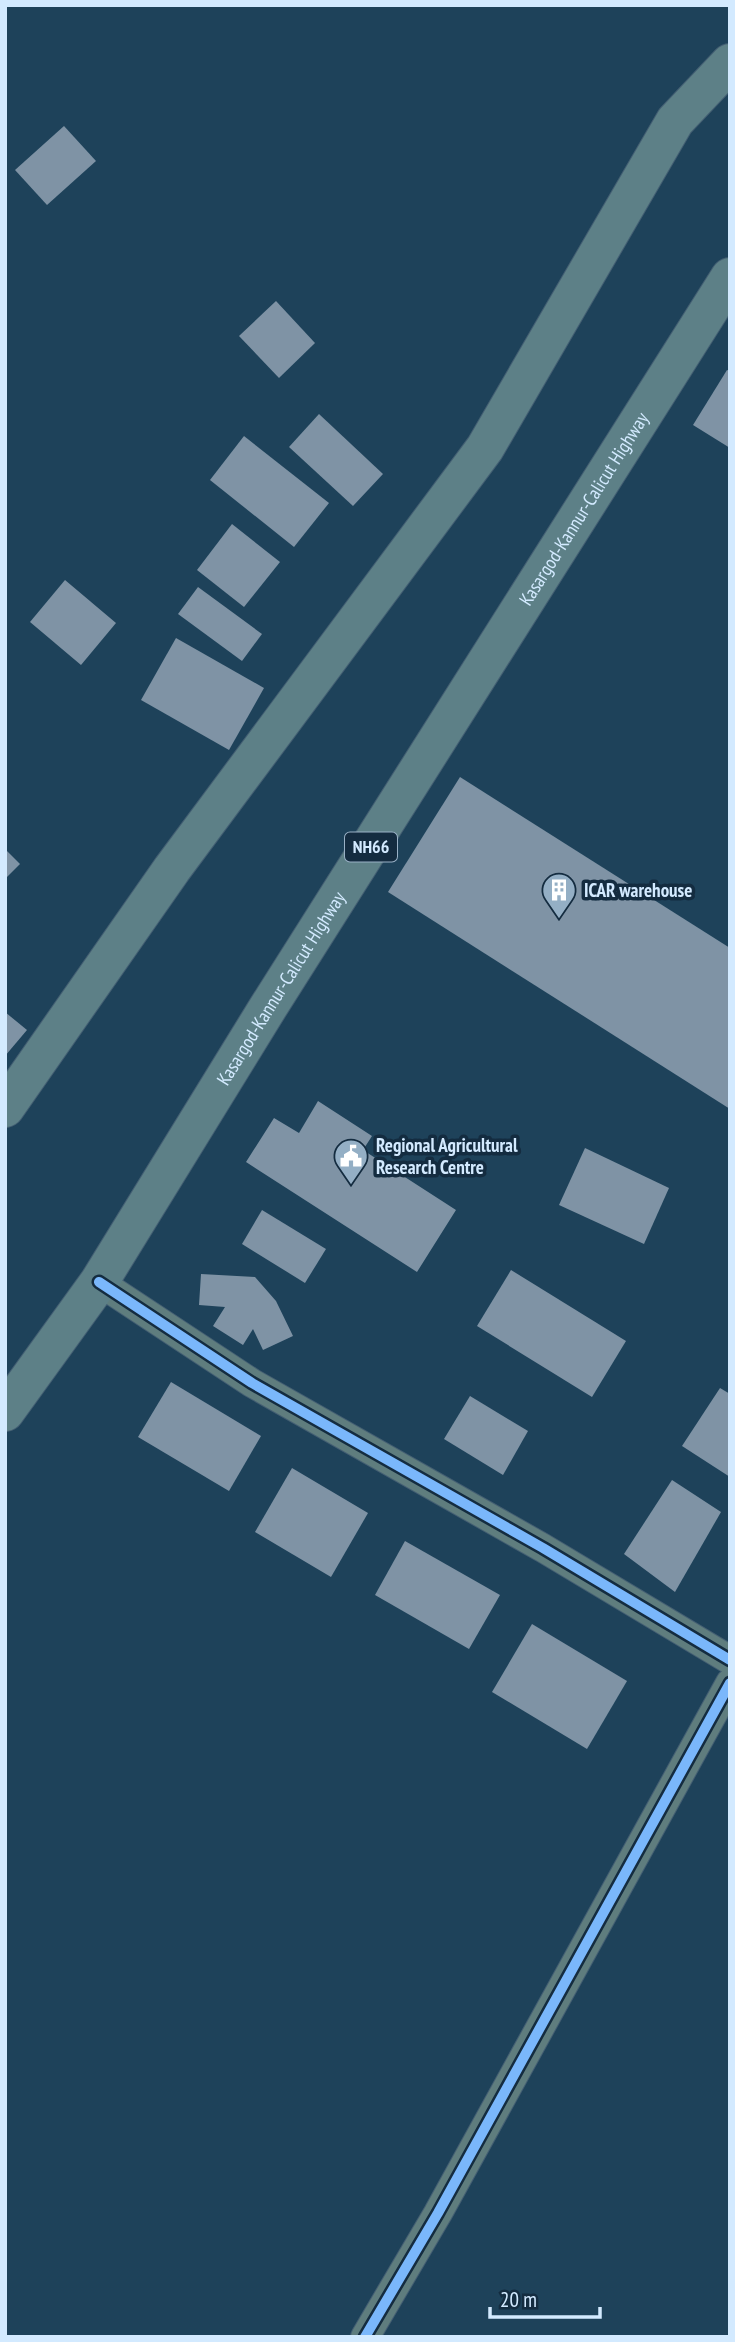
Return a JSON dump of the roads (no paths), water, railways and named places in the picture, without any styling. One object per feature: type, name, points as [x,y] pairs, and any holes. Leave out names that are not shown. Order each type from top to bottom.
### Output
[{"type":"highway","points":[[5,1108],[172,869],[485,448],[675,121],[730,63]]},
{"type":"highway","name":"Kasargod-Kannur-Calicut Highway","points":[[5,1412],[99,1282],[267,1009],[730,277]]},
{"type":"street","points":[[99,1282],[252,1383],[543,1548],[730,1660]]},
{"type":"street","points":[[365,2337],[438,2213],[730,1683]]},
{"type":"place","name":"ICAR warehouse","points":[[559,920]]},
{"type":"place","name":"Regional Agricultural Research Centre","points":[[351,1186]]}]
